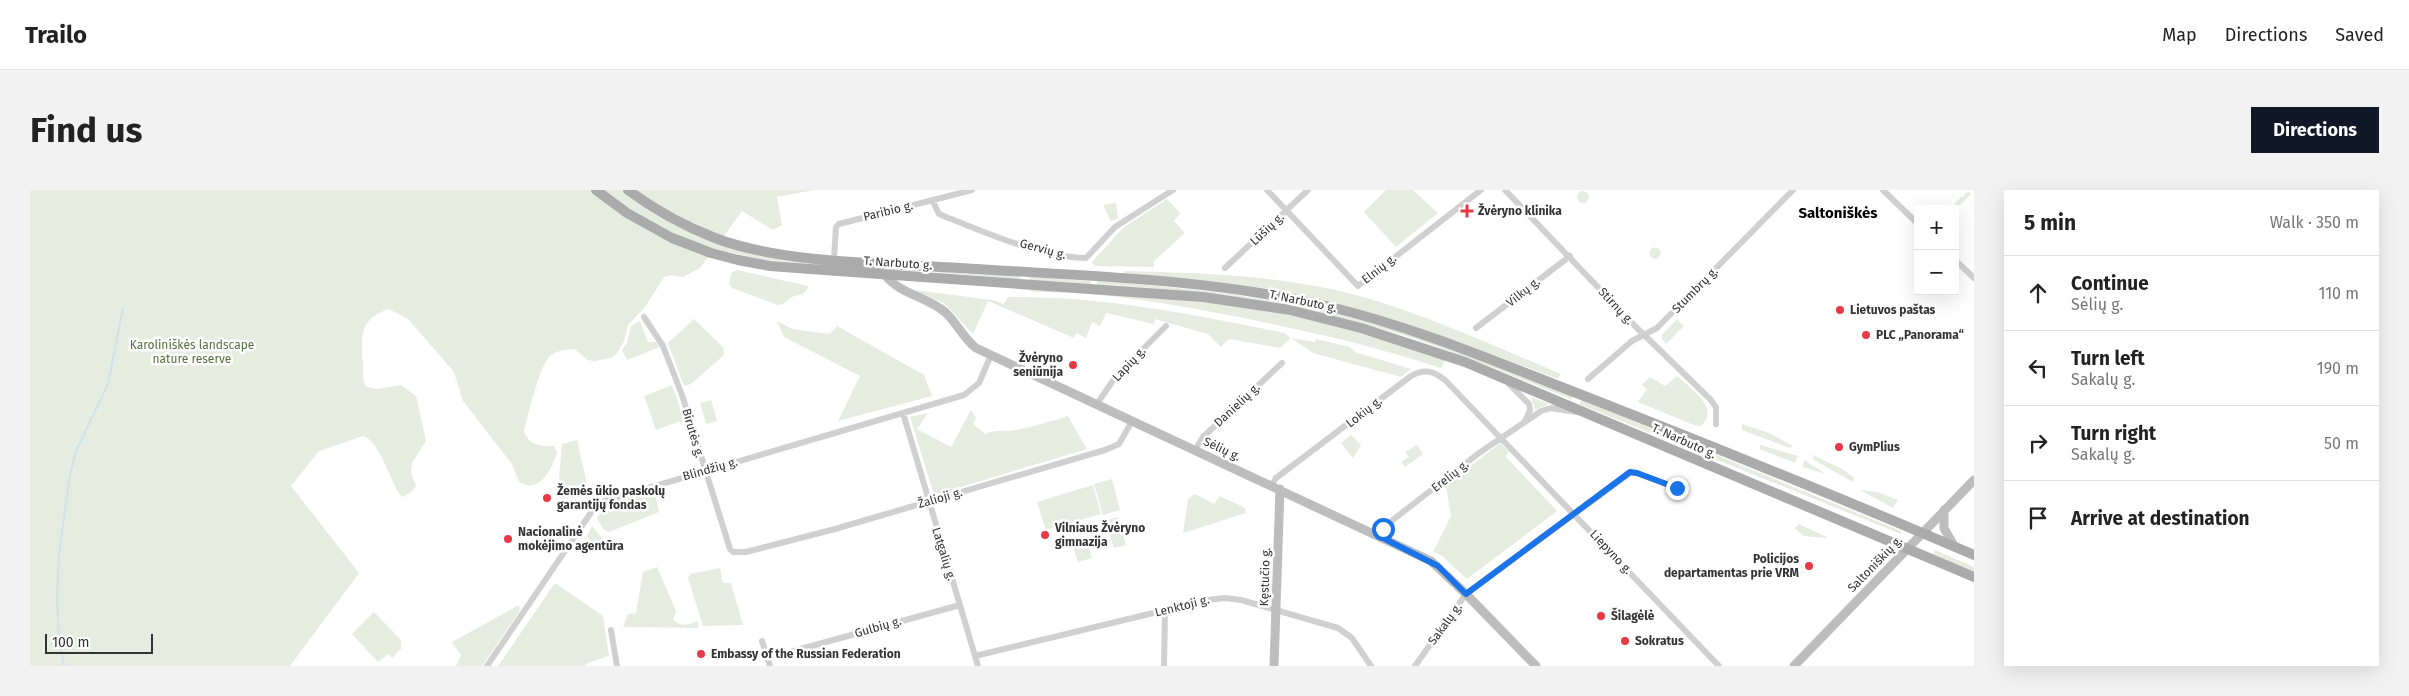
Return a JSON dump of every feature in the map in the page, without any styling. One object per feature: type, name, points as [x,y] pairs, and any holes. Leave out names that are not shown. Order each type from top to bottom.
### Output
[{"type":"main road","name":"T. Narbuto g.","points":[[596,190],[644,224],[672,238],[711,253],[770,266],[1202,297],[1328,318],[1399,339],[1500,376],[1974,578]]},
{"type":"main road","name":"T. Narbuto g.","points":[[628,190],[670,217],[716,239],[764,251],[834,259],[1204,285],[1329,307],[1404,328],[1514,368],[1784,475],[1974,555]]},
{"type":"main road","points":[[874,262],[885,275]]},
{"type":"main road","name":"Sėlių g.","points":[[885,275],[893,284],[912,296],[944,311],[969,342],[990,355],[1379,536],[1438,566],[1536,666]]},
{"type":"main road","name":"Saltoniškių g.","points":[[1794,666],[1974,480]]},
{"type":"main road","name":"Kęstučio g.","points":[[1274,666],[1276,488]]},
{"type":"main road","points":[[1944,510],[1944,528],[1954,546]]},
{"type":"street","name":"Paribio g.","points":[[834,259],[836,227],[839,224],[956,192],[972,190]]},
{"type":"street","name":"Gervių g.","points":[[932,200],[939,214],[981,231],[1063,256],[1086,258],[1115,227],[1173,190]]},
{"type":"street","name":"Elnių g.","points":[[1267,190],[1358,286],[1481,190]]},
{"type":"street","name":"Lūšių g.","points":[[1225,268],[1308,190]]},
{"type":"street","name":"Stirnų g.","points":[[1505,190],[1644,335],[1713,403],[1717,412],[1716,424]]},
{"type":"street","name":"Stumbrų g.","points":[[1588,379],[1632,341],[1656,328],[1793,190]]},
{"type":"street","points":[[1884,190],[1914,220]]},
{"type":"street","name":"Vilkų g.","points":[[1476,328],[1570,256]]},
{"type":"street","points":[[1959,264],[1974,278]]},
{"type":"street","name":"Birutės g.","points":[[644,317],[664,346],[682,396],[730,549],[733,552]]},
{"type":"street","name":"Lapių g.","points":[[1097,404],[1116,376],[1166,326]]},
{"type":"street","name":"Blindžių g.","points":[[487,666],[542,582],[600,504],[619,494],[948,400],[971,390],[981,379],[990,355]]},
{"type":"street","name":"Danielių g.","points":[[1195,450],[1203,437],[1282,363]]},
{"type":"street","name":"Lokių g.","points":[[1276,488],[1276,478],[1399,384],[1419,372],[1429,371],[1439,375],[1460,396]]},
{"type":"street","points":[[1500,376],[1528,402],[1530,410],[1525,421]]},
{"type":"street","name":"Liepyno g.","points":[[1460,396],[1719,666]]},
{"type":"street","name":"Erelių g.","points":[[1379,536],[1383,529],[1394,519],[1525,421],[1551,408],[1587,413]]},
{"type":"street","name":"Latgalių g.","points":[[903,413],[978,666]]},
{"type":"street","name":"Žalioji g.","points":[[733,552],[739,553],[764,548],[1115,447],[1119,444],[1132,421]]},
{"type":"street","name":"Sakalų g.","points":[[1416,666],[1466,594],[1630,472],[1644,475],[1677,488]]},
{"type":"street","name":"Lenktoji g.","points":[[975,656],[1218,598],[1241,600],[1329,624],[1346,632],[1358,645],[1372,666]]},
{"type":"street","name":"Gulbių g.","points":[[768,658],[960,605]]},
{"type":"street","points":[[1164,666],[1166,611]]},
{"type":"street","points":[[611,630],[616,666]]},
{"type":"street","points":[[762,640],[770,666]]},
{"type":"green space","name":"Karoliniškės landscape nature reserve","points":[[30,190],[814,190],[777,197],[782,225],[773,230],[742,211],[718,244],[872,268],[764,260],[714,249],[700,268],[683,277],[670,275],[664,277],[645,307],[628,325],[624,341],[618,352],[611,358],[595,361],[587,360],[575,349],[554,353],[545,363],[534,392],[524,431],[532,442],[544,446],[554,446],[557,453],[552,466],[544,478],[533,485],[519,482],[512,464],[463,401],[454,372],[408,319],[389,309],[379,313],[367,323],[362,337],[364,383],[365,386],[377,389],[401,385],[416,396],[426,441],[412,463],[411,472],[416,486],[410,493],[402,497],[375,446],[363,436],[319,451],[291,486],[359,573],[290,666],[30,666]]},
{"type":"green space","points":[[1386,190],[1413,190],[1438,213],[1396,247],[1364,212]]},
{"type":"green space","points":[[1583,191],[1589,197],[1583,203],[1577,197]]},
{"type":"green space","points":[[1969,192],[1971,194],[1959,206],[1954,205],[1962,196],[1964,197],[1965,193]]},
{"type":"green space","points":[[1167,199],[1180,213],[1174,221],[1185,233],[1154,261],[1154,267],[1095,266],[1092,262],[1123,228]]},
{"type":"green space","points":[[1116,203],[1118,218],[1111,221],[1103,205]]},
{"type":"green space","points":[[1655,247],[1661,253],[1655,259],[1649,253]]},
{"type":"green space","points":[[920,269],[1021,277],[1021,279],[920,271]]},
{"type":"green space","points":[[737,270],[808,286],[804,293],[778,305],[732,288],[729,284],[731,273]]},
{"type":"green space","points":[[1125,271],[1237,276],[1293,282],[1348,293],[1429,319],[1561,374],[1558,379],[1457,341],[1394,320],[1336,304],[1123,274]]},
{"type":"green space","points":[[1030,277],[1091,281],[1091,284],[1030,280]]},
{"type":"green space","points":[[1097,281],[1207,291],[1317,309],[1435,343],[1573,396],[1571,399],[1433,345],[1351,321],[1279,306],[1206,294],[1097,284]]},
{"type":"green space","points":[[1030,289],[1180,300],[1255,309],[1343,328],[1445,360],[1441,368],[1341,340],[1188,307],[1110,296],[1032,292]]},
{"type":"green space","points":[[914,290],[992,300],[1004,304],[1008,297],[1043,297],[1112,303],[1215,319],[1284,333],[1291,338],[1280,348],[1229,339],[1221,347],[1208,334],[1155,319],[1154,324],[1106,313],[1100,326],[1092,322],[1086,338],[1076,333],[1074,338],[988,301],[973,334],[944,303]]},
{"type":"green space","points":[[694,319],[723,347],[724,355],[691,384],[684,386],[668,343]]},
{"type":"green space","points":[[1677,319],[1684,326],[1666,344],[1662,339],[1662,335]]},
{"type":"green space","points":[[640,321],[648,342],[656,342],[660,347],[627,360],[622,350],[627,343],[631,326]]},
{"type":"green space","points":[[777,321],[792,329],[830,334],[837,326],[924,375],[932,396],[838,421],[860,376],[784,337]]},
{"type":"green space","points":[[1291,338],[1315,342],[1316,339],[1350,347],[1355,352],[1411,369],[1401,377],[1313,353]]},
{"type":"green space","points":[[1677,376],[1696,392],[1706,405],[1708,412],[1701,426],[1694,425],[1638,402],[1647,389],[1642,385],[1650,377],[1665,386]]},
{"type":"green space","points":[[672,385],[684,420],[656,430],[644,396]]},
{"type":"green space","points":[[1531,397],[1549,404],[1535,410]]},
{"type":"green space","points":[[711,400],[717,421],[706,424],[700,403]]},
{"type":"green space","points":[[1582,400],[1901,531],[1901,534],[1579,404]]},
{"type":"green space","points":[[971,410],[976,418],[973,424],[985,434],[1023,429],[1068,416],[1087,449],[934,495],[910,417],[928,413],[917,429],[951,447]]},
{"type":"green space","points":[[1742,424],[1769,433],[1793,446],[1790,448],[1742,430]]},
{"type":"green space","points":[[1351,435],[1361,445],[1353,458],[1341,443]]},
{"type":"green space","points":[[577,440],[589,493],[587,498],[577,497],[559,479],[562,444]]},
{"type":"green space","points":[[1500,443],[1509,452],[1505,456],[1557,511],[1467,579],[1441,555],[1433,552],[1451,516],[1446,486]]},
{"type":"green space","points":[[1417,445],[1423,454],[1405,467],[1401,462],[1409,457],[1405,452]]},
{"type":"green space","points":[[1760,445],[1798,456],[1795,463],[1760,449]]},
{"type":"green space","points":[[1813,455],[1844,470],[1854,478],[1853,482],[1814,460]]},
{"type":"green space","points":[[1804,460],[1826,474],[1803,467]]},
{"type":"green space","points":[[1112,479],[1120,510],[1103,515],[1094,484]]},
{"type":"green space","points":[[1093,485],[1101,514],[1046,530],[1037,502]]},
{"type":"green space","points":[[654,490],[659,512],[609,532],[603,529],[597,518],[606,506]]},
{"type":"green space","points":[[1860,490],[1877,492],[1898,500],[1893,508]]},
{"type":"green space","points":[[1195,494],[1214,504],[1220,496],[1245,508],[1246,513],[1183,533],[1188,499]]},
{"type":"green space","points":[[1118,517],[1126,545],[1114,548],[1105,521]]},
{"type":"green space","points":[[1799,524],[1829,538],[1803,536],[1795,528]]},
{"type":"green space","points":[[592,526],[605,542],[604,548],[599,553],[587,536]]},
{"type":"green space","points":[[1085,536],[1092,558],[1078,562],[1071,540]]},
{"type":"green space","points":[[1935,550],[1974,567],[1974,571],[1933,554]]},
{"type":"green space","points":[[657,567],[676,611],[673,619],[682,625],[698,621],[698,628],[623,627],[628,614],[636,613],[643,572]]},
{"type":"green space","points":[[720,568],[723,583],[731,583],[743,625],[703,626],[688,578],[690,574]]},
{"type":"green space","points":[[555,583],[603,616],[609,656],[584,666],[498,666]]},
{"type":"green space","points":[[517,606],[520,607],[519,612],[482,666],[456,666],[461,655],[452,642]]},
{"type":"green space","points":[[374,612],[401,640],[401,649],[392,658],[388,654],[378,662],[352,634]]},
{"type":"waterway","points":[[64,666],[59,635],[57,600],[59,553],[70,475],[76,451],[108,384],[123,308]]},
{"type":"place","name":"Žvėryno klinika","points":[[1467,211]]},
{"type":"place","name":"Lietuvos paštas","points":[[1840,310]]},
{"type":"place","name":"PLC „Panorama“","points":[[1866,335]]},
{"type":"place","name":"Žvėryno seniūnija","points":[[1073,365]]},
{"type":"place","name":"GymPlius","points":[[1839,447]]},
{"type":"place","name":"Žemės ūkio paskolų garantijų fondas","points":[[547,498]]},
{"type":"place","name":"Vilniaus Žvėryno gimnazija","points":[[1045,535]]},
{"type":"place","name":"Nacionalinė mokėjimo agentūra","points":[[508,539]]},
{"type":"place","name":"Policijos departamentas prie VRM","points":[[1809,566]]},
{"type":"place","name":"Šilagėlė","points":[[1601,616]]},
{"type":"place","name":"Sokratus","points":[[1625,641]]},
{"type":"place","name":"Embassy of the Russian Federation","points":[[701,654]]},
{"type":"district","name":"Saltoniškės","points":[[1838,213]]},
{"type":"route","points":[[1383,529],[1379,536],[1438,566],[1466,594],[1630,472],[1677,488]]}]
